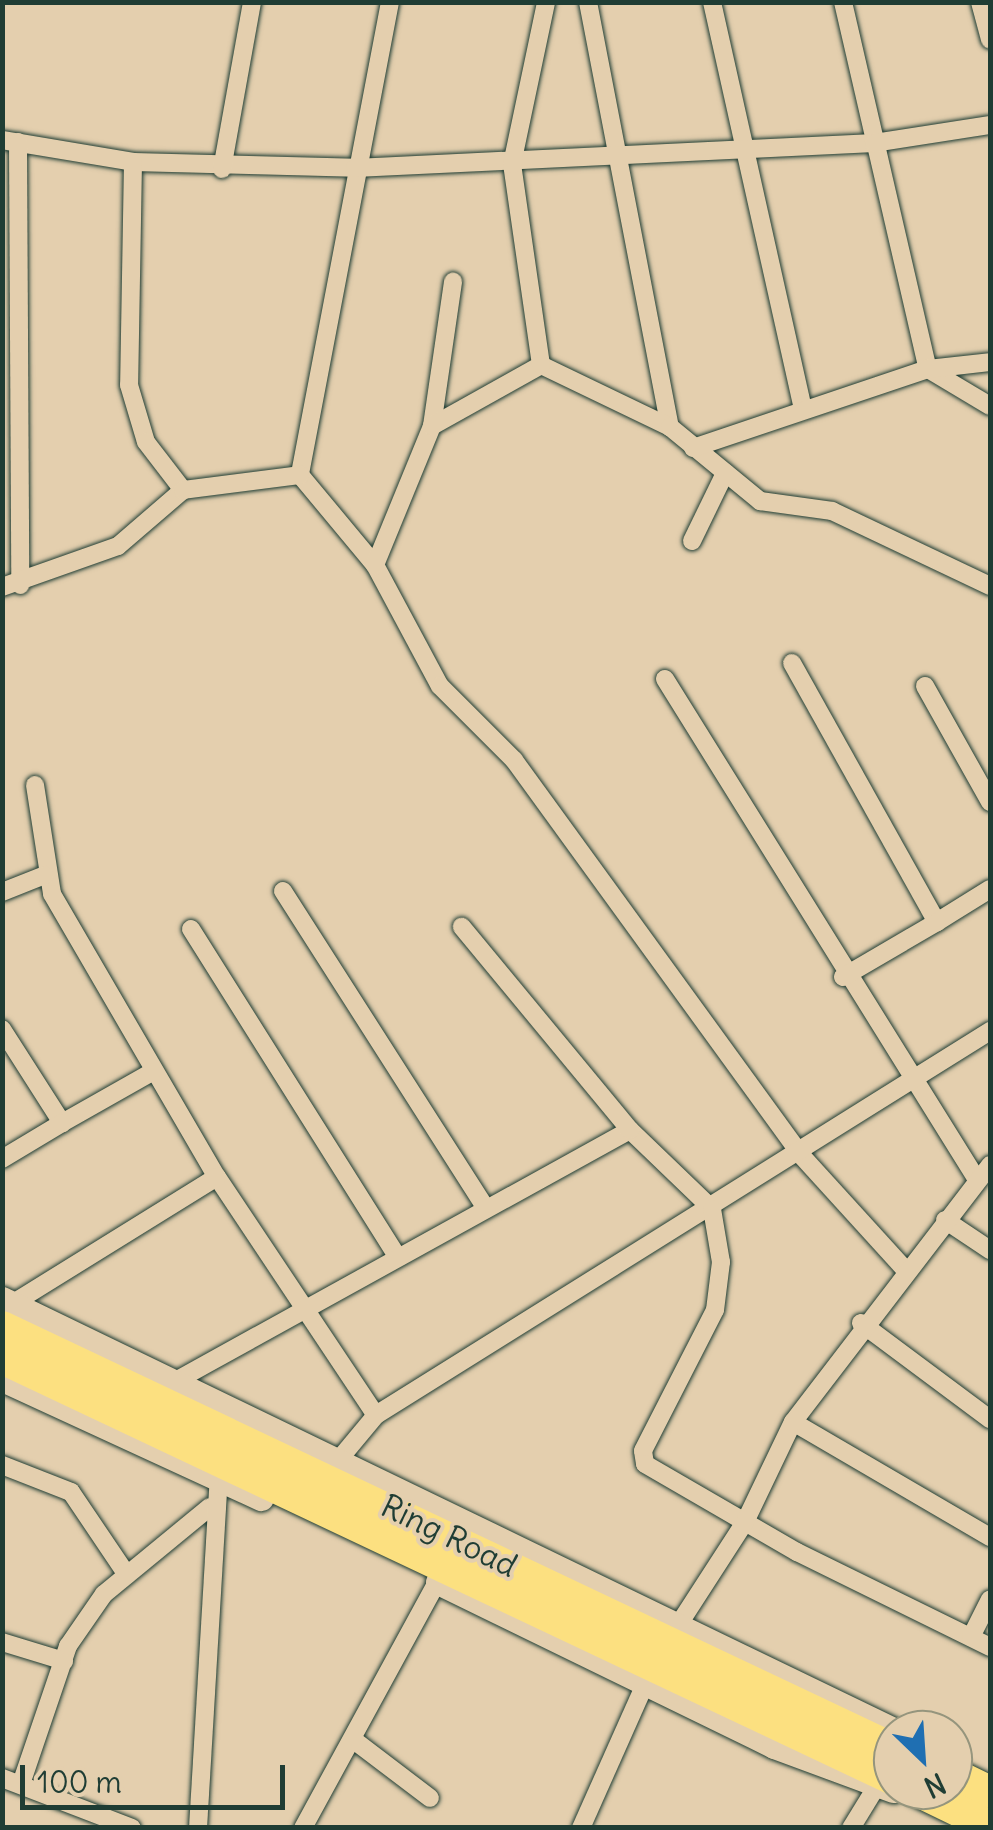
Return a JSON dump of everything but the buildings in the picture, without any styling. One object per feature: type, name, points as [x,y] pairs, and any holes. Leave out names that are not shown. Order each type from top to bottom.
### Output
[{"type":"highway","name":"Ring Road","points":[[6,1310],[873,1739]]},
{"type":"highway","name":"Ring Road","points":[[2,1358],[873,1779]]},
{"type":"highway","points":[[957,1810],[990,1826]]},
{"type":"street","points":[[222,169],[252,2]]},
{"type":"street","points":[[390,2],[355,168],[300,474],[374,564],[440,686],[514,760],[800,1154],[903,1267]]},
{"type":"street","points":[[541,365],[512,164],[546,2]]},
{"type":"street","points":[[588,2],[670,426]]},
{"type":"street","points":[[712,2],[803,408]]},
{"type":"street","points":[[843,2],[928,369],[990,406]]},
{"type":"street","points":[[980,2],[990,40]]},
{"type":"street","points":[[300,474],[184,490],[118,546],[11,586],[10,141],[132,162],[222,169],[355,168],[618,159],[746,147],[874,143],[990,125]]},
{"type":"street","points":[[132,162],[134,417],[184,490]]},
{"type":"street","points":[[374,564],[432,426],[453,282]]},
{"type":"street","points":[[693,448],[928,369],[990,362]]},
{"type":"street","points":[[541,365],[670,426],[760,501],[832,512],[990,586]]},
{"type":"street","points":[[432,426],[541,365]]},
{"type":"street","points":[[692,541],[725,473]]},
{"type":"street","points":[[792,663],[937,922]]},
{"type":"street","points":[[664,679],[843,978],[911,1081],[983,1172],[903,1267],[792,1422],[744,1522],[679,1624]]},
{"type":"street","points":[[926,686],[990,802]]},
{"type":"street","points":[[35,785],[45,875],[152,1072],[303,1314],[376,1415]]},
{"type":"street","points":[[2,892],[45,875]]},
{"type":"street","points":[[843,978],[990,890]]},
{"type":"street","points":[[283,891],[483,1204]]},
{"type":"street","points":[[462,927],[630,1130],[712,1209],[721,1262],[715,1310],[642,1458],[744,1522],[990,1647]]},
{"type":"street","points":[[191,929],[397,1256]]},
{"type":"street","points":[[2,1029],[62,1122]]},
{"type":"street","points":[[336,1463],[376,1415],[800,1154],[990,1031]]},
{"type":"street","points":[[4,1154],[152,1072]]},
{"type":"street","points":[[172,1383],[303,1314],[483,1204],[630,1130]]},
{"type":"street","points":[[6,1310],[217,1178]]},
{"type":"street","points":[[945,1220],[990,1250]]},
{"type":"street","points":[[6,1310],[172,1383],[873,1720]]},
{"type":"street","points":[[861,1323],[990,1420]]},
{"type":"street","points":[[2,1379],[219,1478],[645,1684],[873,1780]]},
{"type":"street","points":[[792,1422],[990,1537]]},
{"type":"street","points":[[2,1465],[72,1492],[126,1575]]},
{"type":"street","points":[[198,1828],[210,1507],[219,1478]]},
{"type":"street","points":[[132,1828],[12,1781],[64,1661],[126,1575],[210,1507]]},
{"type":"street","points":[[303,1828],[356,1741],[438,1582]]},
{"type":"street","points":[[972,1636],[990,1600]]},
{"type":"street","points":[[2,1642],[64,1661]]},
{"type":"street","points":[[583,1827],[645,1684]]},
{"type":"street","points":[[356,1741],[430,1798]]},
{"type":"street","points":[[851,1828],[873,1804]]}]
